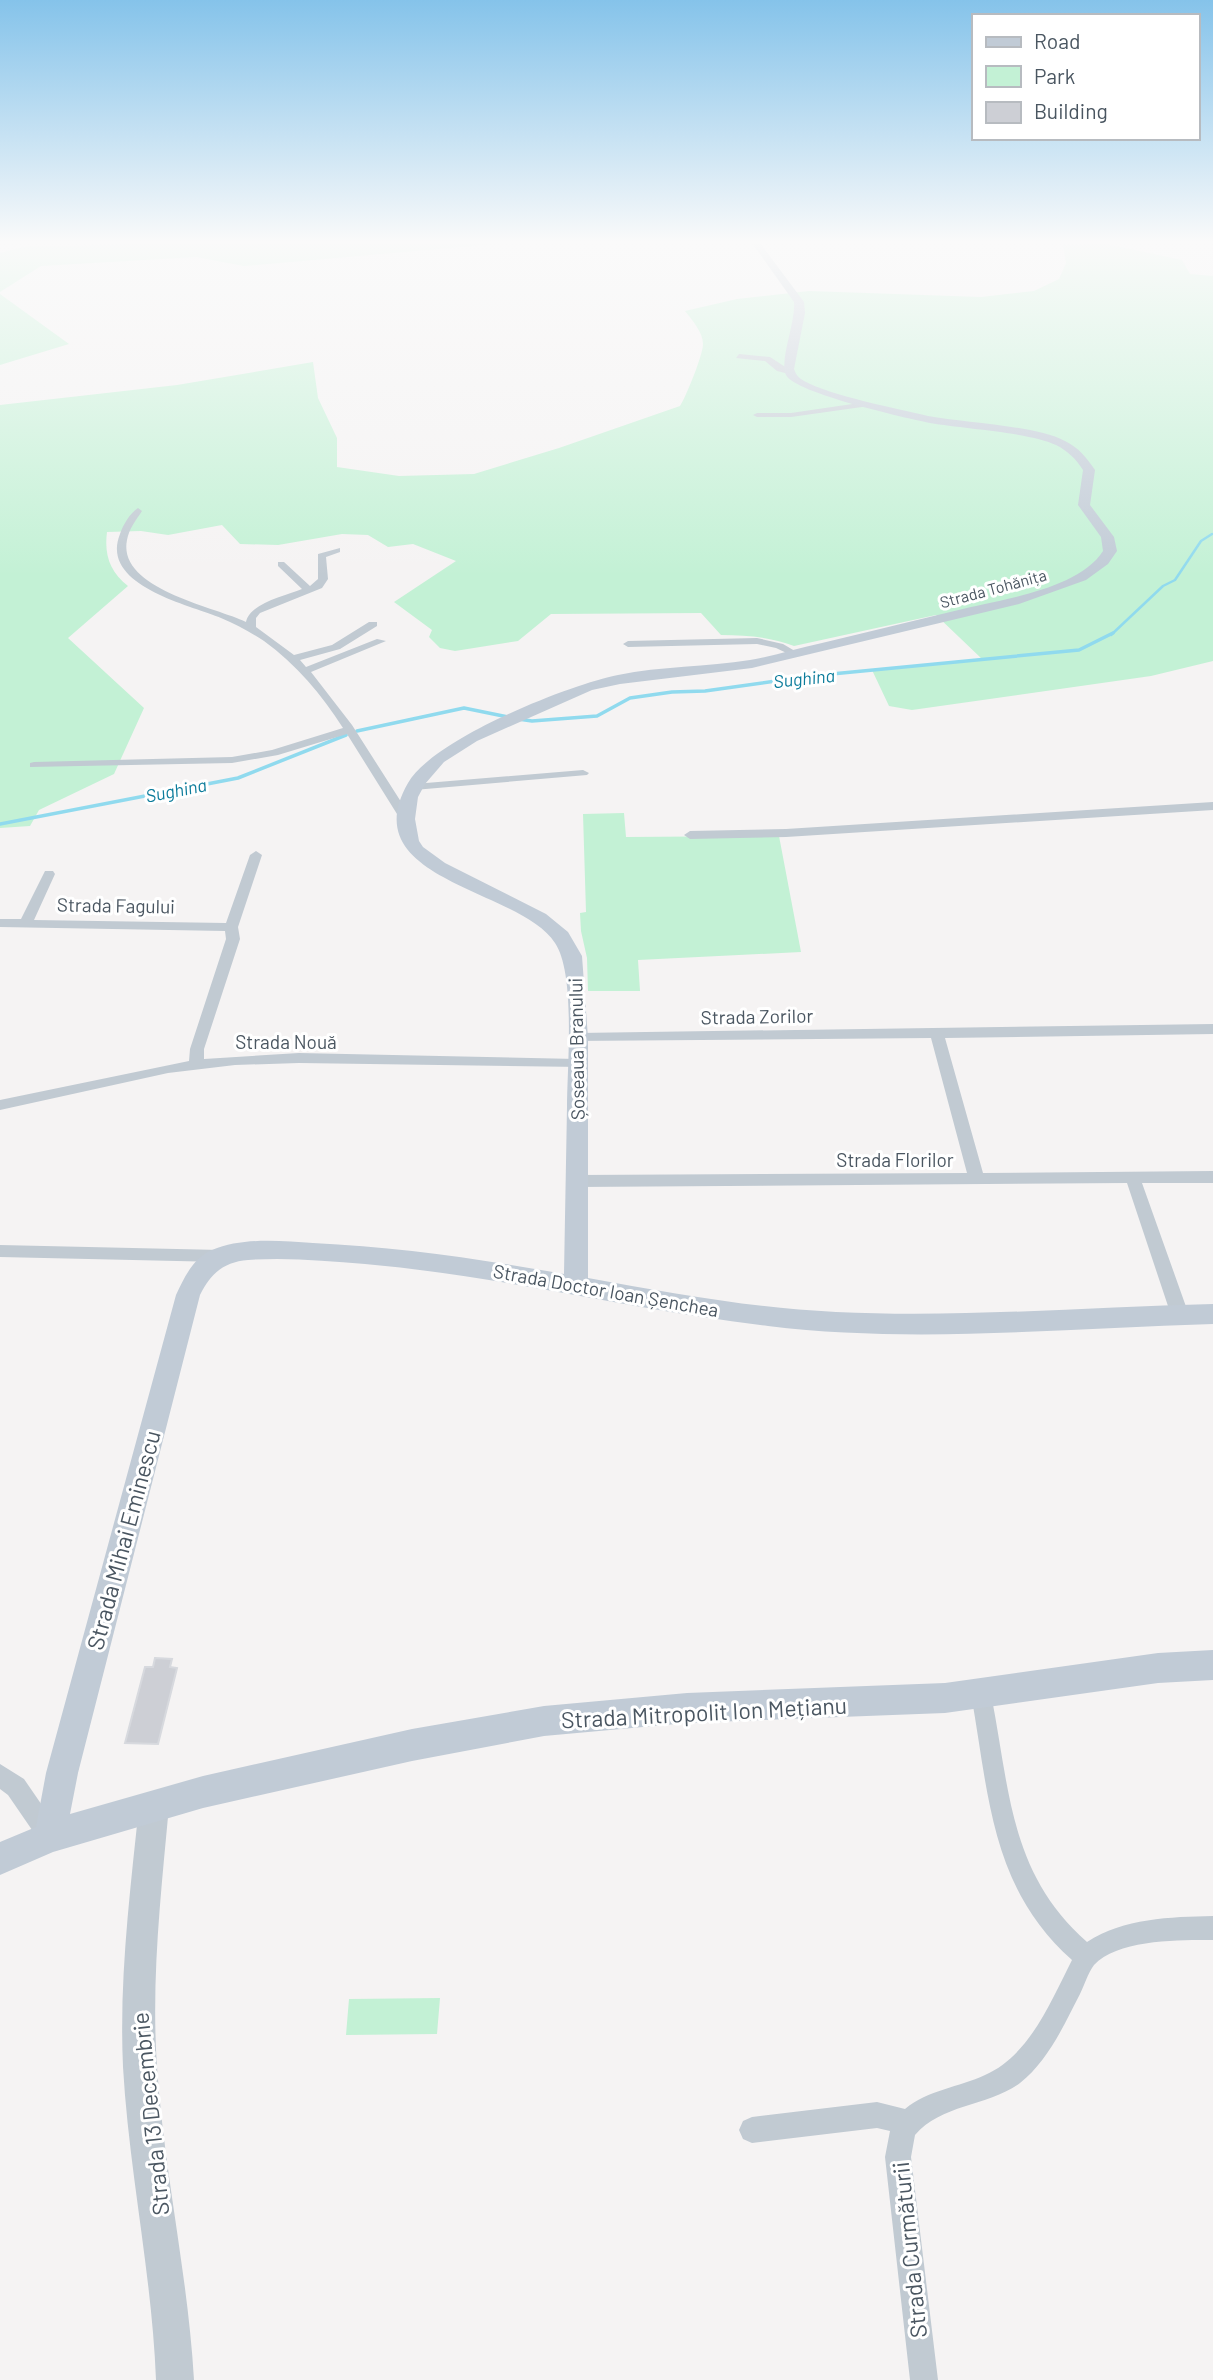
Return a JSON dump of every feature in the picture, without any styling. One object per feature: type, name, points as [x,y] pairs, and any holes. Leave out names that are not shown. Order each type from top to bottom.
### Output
[{"type":"main road","points":[[789,372],[792,354]]},
{"type":"main road","name":"Strada Tohănița","points":[[789,372],[796,381],[807,387],[866,404],[939,421],[1042,437],[1066,445],[1079,455],[1089,470],[1084,505],[1107,537],[1110,551],[1106,560],[1093,570],[1056,588],[795,654]]},
{"type":"main road","points":[[406,819],[414,787],[438,759],[471,738],[570,693],[604,682],[725,668],[795,654]]},
{"type":"main road","name":"Șoseaua Branului","points":[[406,819],[410,841],[426,859],[532,914],[561,936],[568,945],[575,968],[578,1038],[576,1284]]},
{"type":"main road","name":"Strada Doctor Ioan Șenchea","points":[[221,1256],[274,1251],[399,1257],[465,1265],[741,1313],[837,1322],[956,1322],[1213,1314]]},
{"type":"main road","name":"Strada Mihai Eminescu","points":[[50,1837],[62,1773],[188,1296],[200,1273],[221,1256]]},
{"type":"main road","name":"Strada Mitropolit Ion Mețianu","points":[[0,1858],[50,1837],[217,1789],[412,1745],[544,1721],[687,1708],[908,1700],[981,1694],[1158,1668],[1213,1665]]},
{"type":"street","points":[[739,356],[767,359],[789,372]]},
{"type":"street","points":[[757,415],[791,415],[866,404]]},
{"type":"street","name":"Șoseaua Branului","points":[[138,511],[120,542],[121,554],[134,575],[157,591],[251,628],[293,659],[334,704],[406,819]]},
{"type":"street","points":[[251,628],[251,618],[257,611],[319,586],[323,579],[321,556],[337,550]]},
{"type":"street","points":[[281,564],[309,591]]},
{"type":"street","points":[[293,659],[336,647],[373,624]]},
{"type":"street","points":[[304,671],[381,641]]},
{"type":"street","points":[[628,644],[757,641],[779,646],[795,654]]},
{"type":"street","points":[[34,765],[232,760],[274,752],[349,730]]},
{"type":"street","points":[[414,787],[583,773]]},
{"type":"street","points":[[690,835],[786,833],[1213,806]]},
{"type":"street","points":[[196,1064],[197,1049],[233,939],[231,927],[256,855]]},
{"type":"street","points":[[26,923],[49,874]]},
{"type":"street","name":"Strada Fagului","points":[[0,923],[231,927]]},
{"type":"street","name":"Strada Zorilor","points":[[578,1038],[1213,1029]]},
{"type":"street","points":[[937,1034],[977,1180]]},
{"type":"street","name":"Strada Nouă","points":[[0,1105],[141,1073],[196,1064],[299,1058],[578,1064]]},
{"type":"street","name":"Strada Florilor","points":[[577,1181],[1213,1177]]},
{"type":"street","points":[[1133,1179],[1180,1315]]},
{"type":"street","name":"Strada Doctor Ioan Șenchea","points":[[0,1251],[221,1256]]},
{"type":"street","points":[[981,1694],[1006,1825],[1024,1883],[1055,1929],[1086,1957]]},
{"type":"street","points":[[0,1775],[16,1787],[50,1837]]},
{"type":"street","name":"Strada 13 Decembrie","points":[[154,1807],[141,1958],[138,2030],[145,2113],[171,2305],[175,2380]]},
{"type":"street","points":[[752,2130],[877,2115],[908,2122],[925,2111],[998,2083],[1019,2068],[1036,2047],[1086,1957],[1099,1947],[1125,1937],[1154,1931],[1213,1928]]},
{"type":"street","name":"Strada Curmăturii","points":[[908,2122],[900,2136],[898,2157],[924,2380]]},
{"type":"green space","points":[[0,354],[36,354],[0,365]]},
{"type":"green space","points":[[701,354],[1213,354],[1213,661],[1151,676],[912,710],[889,706],[872,670],[982,659],[936,615],[794,646],[758,637],[721,635],[701,613],[551,614],[518,641],[455,651],[440,648],[429,637],[432,630],[394,602],[456,561],[413,544],[388,547],[368,535],[342,534],[278,545],[240,544],[222,525],[168,535],[141,531],[107,532],[106,548],[110,562],[117,575],[128,586],[68,638],[144,708],[114,774],[39,810],[30,826],[0,828],[0,405],[177,385],[313,362],[318,398],[337,438],[337,467],[399,476],[474,474],[680,406]]},
{"type":"green space","points":[[624,813],[626,837],[779,836],[801,952],[638,960],[640,991],[588,991],[587,958],[580,913],[586,912],[583,814]]},
{"type":"green space","points":[[440,1998],[437,2034],[346,2035],[349,1999]]},
{"type":"building","points":[[155,1658],[172,1659],[170,1667],[177,1668],[158,1744],[125,1743],[145,1667],[153,1667]]},
{"type":"waterway","name":"Sughina","points":[[1111,635],[1163,586],[1175,580],[1201,541],[1212,534]]},
{"type":"waterway","name":"Sughina","points":[[518,719],[532,721],[597,716],[630,698],[672,692],[705,691],[811,676],[1079,650],[1113,633]]},
{"type":"waterway","name":"Sughina","points":[[357,731],[464,708],[508,717]]},
{"type":"waterway","name":"Sughina","points":[[0,824],[238,778],[346,735]]}]
